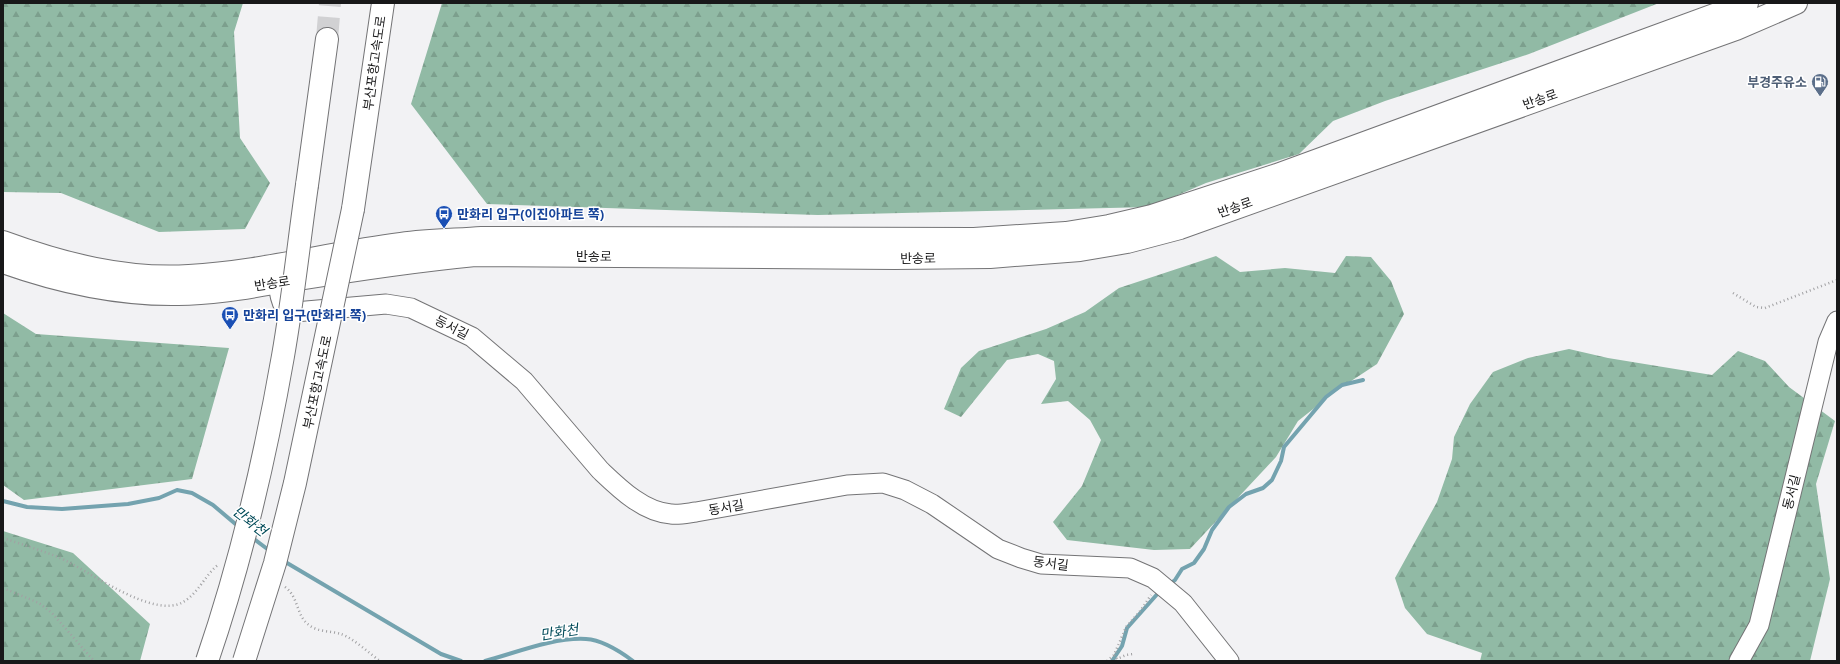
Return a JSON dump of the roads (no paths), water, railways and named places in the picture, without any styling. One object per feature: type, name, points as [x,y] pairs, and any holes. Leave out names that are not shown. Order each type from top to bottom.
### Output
[{"type":"main road","name":"부산포항고속도로","points":[[244,661],[275,563],[296,483],[354,209],[383,3]]},
{"type":"main road","name":"반송로","points":[[3,262],[24,270],[85,286],[146,294],[198,294],[402,243],[482,238],[974,239],[1051,235],[1109,226],[1152,216],[1277,175],[1747,3]]},
{"type":"main road","name":"반송로","points":[[3,242],[44,257],[91,269],[138,275],[188,276],[278,274],[475,255],[888,258],[990,257],[1080,250],[1127,242],[1180,228],[1736,29],[1796,3]]},
{"type":"main road","points":[[207,661],[247,526],[269,432],[284,354],[327,39]]},
{"type":"street","name":"동서길","points":[[278,274],[283,306],[287,311],[295,312],[386,304],[411,308],[440,320],[472,337],[524,381],[600,470],[633,499],[655,510],[671,514],[696,512],[847,485],[883,483],[904,490],[932,504],[998,549],[1021,558],[1041,564],[1130,568],[1153,578],[1183,603],[1229,661]]},
{"type":"street","name":"동서길","points":[[1739,661],[1759,625],[1828,342],[1837,321]]},
{"type":"waterway","points":[[1169,585],[1175,580],[1182,569],[1194,563],[1204,549],[1212,530],[1229,507],[1246,494],[1263,488],[1272,480],[1281,461],[1284,447],[1326,397],[1342,385],[1363,380]]},
{"type":"waterway","name":"만화천","points":[[3,501],[27,507],[62,509],[128,504],[159,498],[177,490],[192,493],[213,505],[239,527]]},
{"type":"waterway","name":"만화천","points":[[250,536],[270,551]]},
{"type":"waterway","name":"만화천","points":[[282,560],[441,654],[461,661]]},
{"type":"waterway","points":[[1112,661],[1122,646],[1127,628],[1160,591]]},
{"type":"waterway","name":"만화천","points":[[485,661],[535,646],[561,640],[574,639],[586,639],[605,644],[633,661]]},
{"type":"tunnel","points":[[327,39],[330,3]]},
{"type":"place","name":"부경주유소","points":[[1820,97]]},
{"type":"place","name":"만화리 입구(이진아파트 쪽)","points":[[444,229]]},
{"type":"place","name":"만화리 입구(만화리 쪽)","points":[[230,330]]}]
